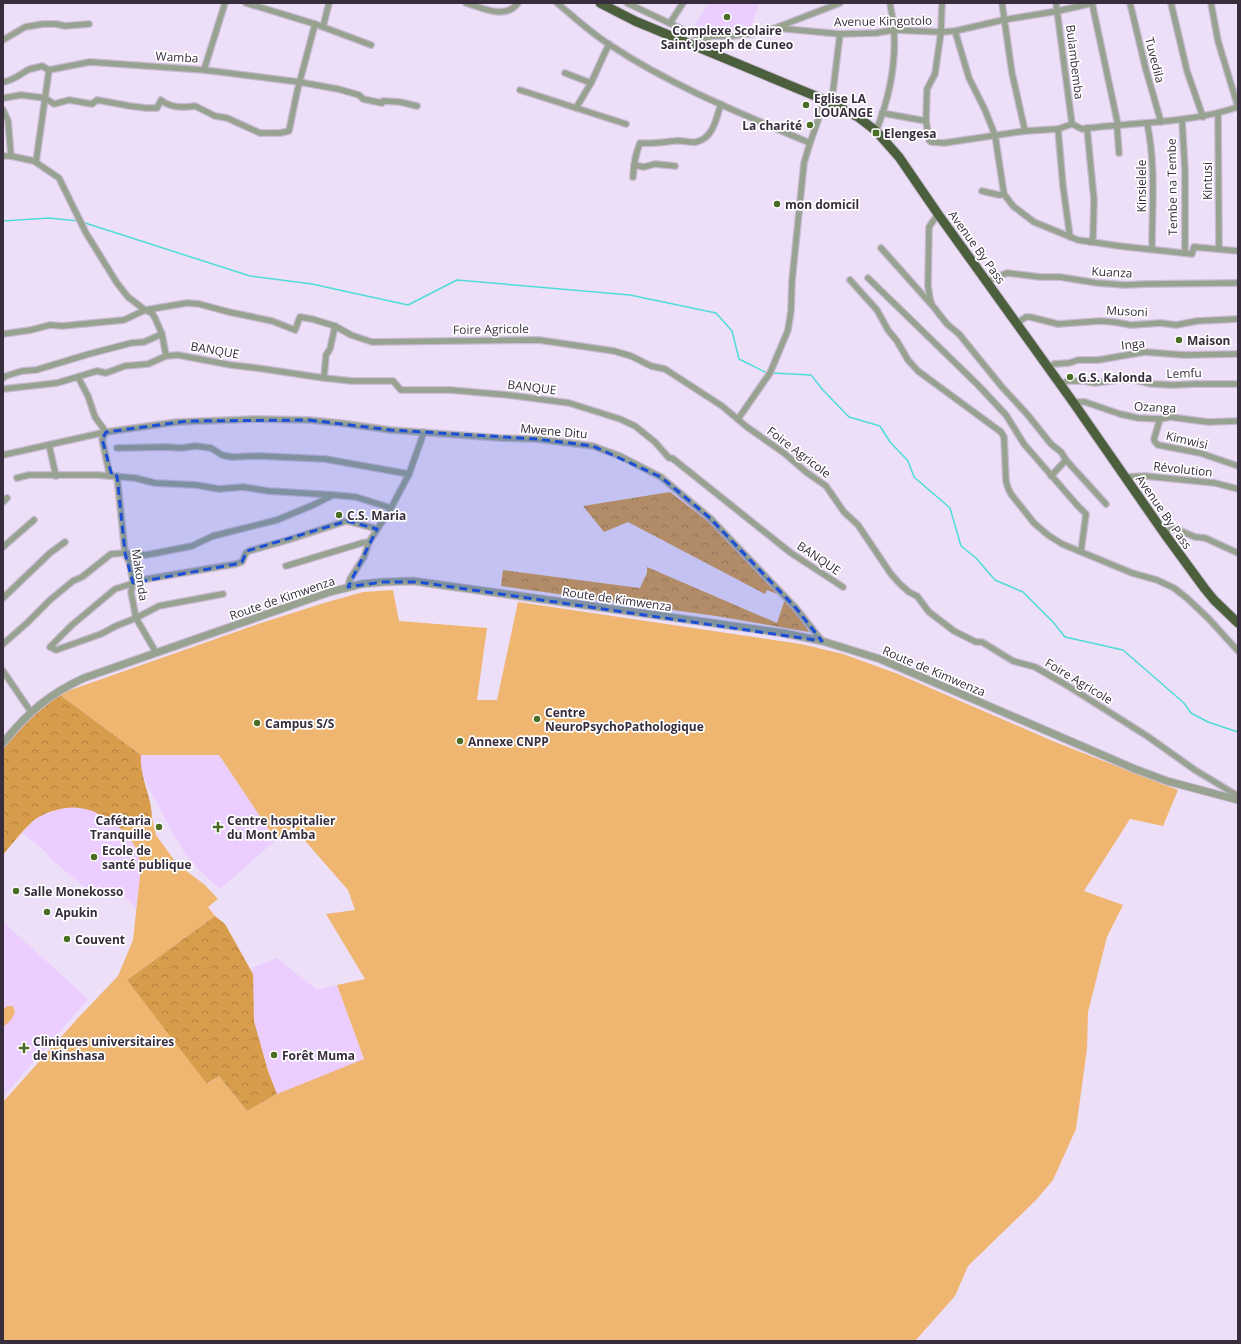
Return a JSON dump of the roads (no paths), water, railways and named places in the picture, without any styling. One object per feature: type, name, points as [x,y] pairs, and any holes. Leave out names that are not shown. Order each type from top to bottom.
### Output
[{"type":"highway","name":"Avenue By Pass","points":[[600,3],[635,21],[704,44],[825,100],[858,117],[876,131],[895,151],[938,214],[988,282],[1205,589],[1214,600],[1238,623]]},
{"type":"street","points":[[204,70],[225,3]]},
{"type":"street","points":[[246,3],[315,24],[371,45]]},
{"type":"street","points":[[323,27],[329,3]]},
{"type":"street","points":[[466,3],[492,11],[502,12],[512,10],[518,3]]},
{"type":"street","points":[[558,3],[609,44],[666,77],[721,104],[810,143]]},
{"type":"street","points":[[627,3],[670,23],[704,44]]},
{"type":"street","points":[[670,23],[683,3]]},
{"type":"street","points":[[776,28],[840,3]]},
{"type":"street","points":[[876,131],[882,113],[894,59],[894,30],[890,3]]},
{"type":"street","points":[[942,3],[942,32],[935,74],[927,89],[926,121],[929,140],[931,142],[939,143],[1025,131],[1058,129],[1072,124],[1082,129],[1182,120],[1218,114],[1238,107],[1218,41],[1211,3]]},
{"type":"street","points":[[1002,3],[1012,73],[1025,131]]},
{"type":"street","name":"Bulambemba","points":[[1056,3],[1072,124]]},
{"type":"street","points":[[1092,3],[1117,126],[1119,153]]},
{"type":"street","name":"Avenue Kingotolo","points":[[704,44],[711,36],[714,35],[732,36],[776,28],[840,34],[876,33],[894,30],[942,32],[955,31],[1092,3]]},
{"type":"street","name":"Tuvedila","points":[[1130,3],[1146,70],[1161,122]]},
{"type":"street","points":[[1171,3],[1187,72],[1203,117]]},
{"type":"street","points":[[3,40],[25,27],[43,24],[65,26],[89,24]]},
{"type":"street","points":[[3,91],[3,99],[21,95],[45,98],[54,104],[69,100],[92,104],[97,100],[146,108],[157,108],[161,100],[167,106],[186,108],[195,106],[215,116],[227,118],[260,132],[280,133],[289,131],[299,82],[315,24]]},
{"type":"street","points":[[955,31],[969,78],[986,110],[995,135],[1004,194],[1013,206],[1034,222],[1070,237],[1090,242],[1192,254],[1194,247],[1238,251]]},
{"type":"street","points":[[833,91],[840,34]]},
{"type":"street","points":[[576,108],[591,83],[609,44]]},
{"type":"street","name":"Wamba","points":[[3,82],[14,79],[27,70],[42,66],[49,70],[90,62],[204,70],[299,82],[338,89],[359,95],[363,99],[370,101],[382,103],[383,101],[400,102],[417,106]]},
{"type":"street","points":[[36,162],[49,70]]},
{"type":"street","points":[[565,73],[591,83]]},
{"type":"street","points":[[520,90],[626,124]]},
{"type":"street","points":[[738,419],[770,373],[788,330],[804,163],[825,100]]},
{"type":"street","points":[[633,177],[637,150],[640,143],[686,140],[693,142],[702,139],[711,133],[721,104]]},
{"type":"street","points":[[3,110],[8,121],[11,156]]},
{"type":"street","points":[[882,113],[926,121]]},
{"type":"street","name":"Kintusi","points":[[1218,114],[1218,249]]},
{"type":"street","name":"Tembe na Tembe","points":[[1182,120],[1185,170],[1185,253]]},
{"type":"street","name":"Kinsielele","points":[[1147,123],[1152,144],[1153,167],[1152,249]]},
{"type":"street","points":[[1087,128],[1094,200],[1093,238],[1090,242]]},
{"type":"street","points":[[1058,129],[1063,186],[1070,237]]},
{"type":"street","points":[[3,156],[11,156],[36,162],[59,178],[86,233],[117,283],[128,297],[145,310],[152,313],[162,334],[166,356],[148,364],[125,366],[106,373],[97,371],[57,383],[3,389]]},
{"type":"street","points":[[634,165],[644,167],[655,164],[675,166]]},
{"type":"street","points":[[982,191],[1004,194]]},
{"type":"street","points":[[932,305],[928,286],[929,228],[938,214]]},
{"type":"street","points":[[880,248],[962,339],[1051,444],[1062,452],[1066,460],[1106,504]]},
{"type":"street","name":"Kuanza","points":[[988,282],[1007,273],[1040,277],[1060,277],[1097,283],[1126,285],[1238,283]]},
{"type":"street","points":[[868,278],[978,385],[1006,415],[1024,444],[1086,514],[1081,551]]},
{"type":"street","points":[[850,280],[877,310],[908,360],[918,371],[1001,432],[1004,437],[1006,481],[1008,488],[1034,523],[1062,544],[1132,573],[1157,580],[1174,588],[1188,599],[1238,651]]},
{"type":"street","name":"Foire Agricole","points":[[145,310],[192,303],[272,321],[295,330],[300,317],[335,326],[351,335],[372,342],[539,340],[614,351],[631,356],[651,366],[665,369],[722,406],[827,487],[844,512],[858,525],[900,584],[908,592],[917,596],[929,612],[954,631],[976,642],[982,642],[1013,661],[1034,667],[1043,672],[1123,720],[1196,770],[1238,796]]},
{"type":"street","points":[[3,334],[31,330],[50,325],[67,326],[124,320],[145,310]]},
{"type":"street","name":"Musoni","points":[[1017,323],[1026,317],[1058,324],[1100,321],[1131,325],[1161,323],[1176,325],[1197,321],[1238,319]]},
{"type":"street","points":[[324,378],[326,355],[330,349],[335,326]]},
{"type":"street","points":[[3,378],[22,371],[36,370],[131,343],[144,342],[162,334]]},
{"type":"street","name":"Inga","points":[[1054,364],[1069,363],[1078,360],[1098,360],[1145,352],[1189,355],[1238,354]]},
{"type":"street","name":"BANQUE","points":[[166,356],[178,355],[231,365],[324,378],[352,381],[393,381],[401,390],[450,390],[508,395],[569,403],[620,419],[638,428],[655,442],[669,458],[672,458],[790,553],[842,587]]},
{"type":"street","points":[[78,377],[88,396],[95,417],[106,432]]},
{"type":"street","name":"Lemfu","points":[[1060,384],[1068,381],[1095,383],[1128,380],[1152,384],[1173,385],[1238,384]]},
{"type":"street","name":"Ozanga","points":[[1073,402],[1085,402],[1124,415],[1143,418],[1160,419],[1170,417],[1208,422],[1238,421]]},
{"type":"street","name":"Mwene Ditu","points":[[3,455],[106,432],[187,421],[257,419],[309,420],[391,430],[501,438],[537,439],[590,445],[620,456],[661,477],[712,520],[792,604],[822,641]]},
{"type":"street","name":"Kimwisi","points":[[1160,419],[1154,439],[1158,445],[1200,453],[1238,466]]},
{"type":"street","name":"Makonda","points":[[106,432],[102,439],[109,472],[115,476],[126,553],[130,564],[133,584],[131,592],[136,618],[154,649]]},
{"type":"street","points":[[348,587],[350,579],[364,557],[369,542],[391,508],[409,474],[424,432]]},
{"type":"street","points":[[49,445],[56,476]]},
{"type":"street","points":[[117,448],[182,448],[199,446],[211,448],[222,455],[232,457],[259,456],[325,459],[409,474]]},
{"type":"street","points":[[1051,476],[1066,460]]},
{"type":"street","points":[[17,478],[29,475],[115,476],[135,478],[155,483],[196,485],[219,489],[243,487],[269,491],[356,497],[391,508]]},
{"type":"street","name":"Révolution","points":[[1125,477],[1145,476],[1215,483],[1238,489]]},
{"type":"street","points":[[3,644],[50,600],[73,581],[82,577],[111,554],[146,554],[192,546],[213,536],[276,520],[334,495]]},
{"type":"street","points":[[3,547],[34,520]]},
{"type":"street","points":[[223,594],[159,606],[80,643],[56,650],[50,647],[72,625],[115,589],[155,577],[236,564],[242,562],[246,553],[249,551],[288,540],[347,520],[377,529]]},
{"type":"street","points":[[1164,533],[1174,528],[1195,537],[1205,538],[1238,553]]},
{"type":"street","points":[[3,598],[51,552],[65,542]]},
{"type":"street","points":[[286,566],[369,542]]},
{"type":"street","name":"Route de Kimwenza","points":[[3,742],[24,717],[38,705],[56,692],[81,680],[293,604],[348,587],[379,582],[418,582],[782,633],[822,641],[880,659],[1135,769],[1167,781],[1238,800]]},
{"type":"street","points":[[3,671],[29,709]]},
{"type":"waterway","points":[[3,221],[49,218],[79,221]]},
{"type":"waterway","points":[[82,222],[250,276],[312,284],[408,305],[457,280],[630,295],[716,313],[732,331],[739,359],[767,373]]},
{"type":"waterway","points":[[772,373],[811,375],[849,417],[880,426],[890,442],[908,461],[914,477],[950,508],[961,546],[976,558],[995,580],[1023,592],[1053,622],[1065,637],[1123,650],[1184,703],[1191,713],[1208,722],[1238,732]]},
{"type":"place","name":"Complexe Scolaire Saint Joseph de Cuneo","points":[[727,17]]},
{"type":"place","name":"Eglise LA LOUANGE","points":[[806,105]]},
{"type":"place","name":"La charité","points":[[810,125]]},
{"type":"place","name":"Elengesa","points":[[876,133]]},
{"type":"place","name":"mon domicil","points":[[777,204]]},
{"type":"place","name":"Maison","points":[[1179,340]]},
{"type":"place","name":"G.S. Kalonda","points":[[1070,377]]},
{"type":"place","name":"C.S. Maria","points":[[339,515]]},
{"type":"place","name":"Centre NeuroPsychoPathologique","points":[[537,719]]},
{"type":"place","name":"Campus S/S","points":[[257,723]]},
{"type":"place","name":"Annexe CNPP","points":[[460,741]]},
{"type":"place","name":"Cafétaria Tranquille","points":[[159,827]]},
{"type":"place","name":"Centre hospitalier du Mont Amba","points":[[218,827]]},
{"type":"place","name":"Ecole de santé publique","points":[[94,857]]},
{"type":"place","name":"Salle Monekosso","points":[[16,891]]},
{"type":"place","name":"Apukin","points":[[47,912]]},
{"type":"place","name":"Couvent","points":[[67,939]]},
{"type":"place","name":"Cliniques universitaires de Kinshasa","points":[[24,1048]]},
{"type":"place","name":"Forêt Muma","points":[[274,1055]]}]
